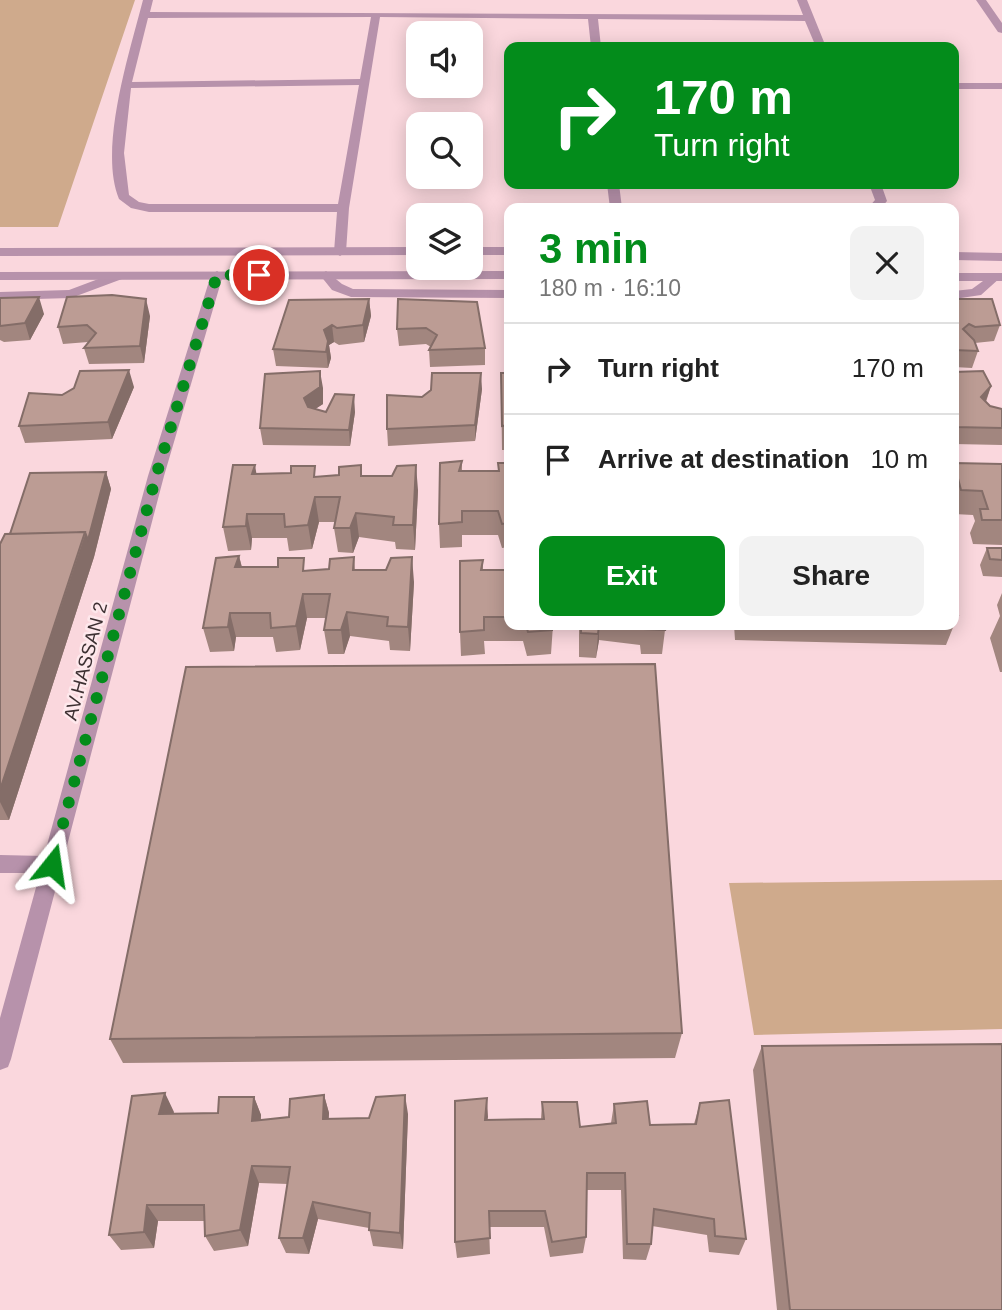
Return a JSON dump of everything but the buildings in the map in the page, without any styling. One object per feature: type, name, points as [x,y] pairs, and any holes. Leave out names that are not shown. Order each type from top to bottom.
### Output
[{"type":"street","points":[[148,0],[126,85],[118,152],[123,196],[127,202],[149,208],[343,208]]},
{"type":"street","points":[[479,14],[481,0]]},
{"type":"street","points":[[802,0],[819,42]]},
{"type":"street","points":[[981,0],[1002,30]]},
{"type":"street","points":[[340,251],[343,208],[376,14]]},
{"type":"street","points":[[144,15],[479,14],[810,18]]},
{"type":"street","points":[[593,17],[596,42]]},
{"type":"street","points":[[126,85],[364,82]]},
{"type":"street","points":[[959,86],[1002,86]]},
{"type":"street","points":[[0,252],[406,251]]},
{"type":"street","points":[[483,251],[504,251]]},
{"type":"street","points":[[959,256],[1002,257]]},
{"type":"street","name":"AV.HASSAN 2","points":[[0,1059],[156,476],[217,275]]},
{"type":"street","points":[[326,275],[337,287],[359,293],[504,294]]},
{"type":"street","points":[[0,276],[504,275]]},
{"type":"street","points":[[0,296],[71,294],[117,276]]},
{"type":"street","points":[[959,277],[998,277]]},
{"type":"street","points":[[959,294],[976,292],[998,277]]},
{"type":"street","points":[[0,864],[52,865]]},
{"type":"shaded area","points":[[0,0],[135,0],[58,227],[0,227]]},
{"type":"shaded area","points":[[1002,880],[1002,1029],[754,1035],[729,883]]},
{"type":"route","points":[[52,865],[156,476],[217,275],[259,275]]}]
